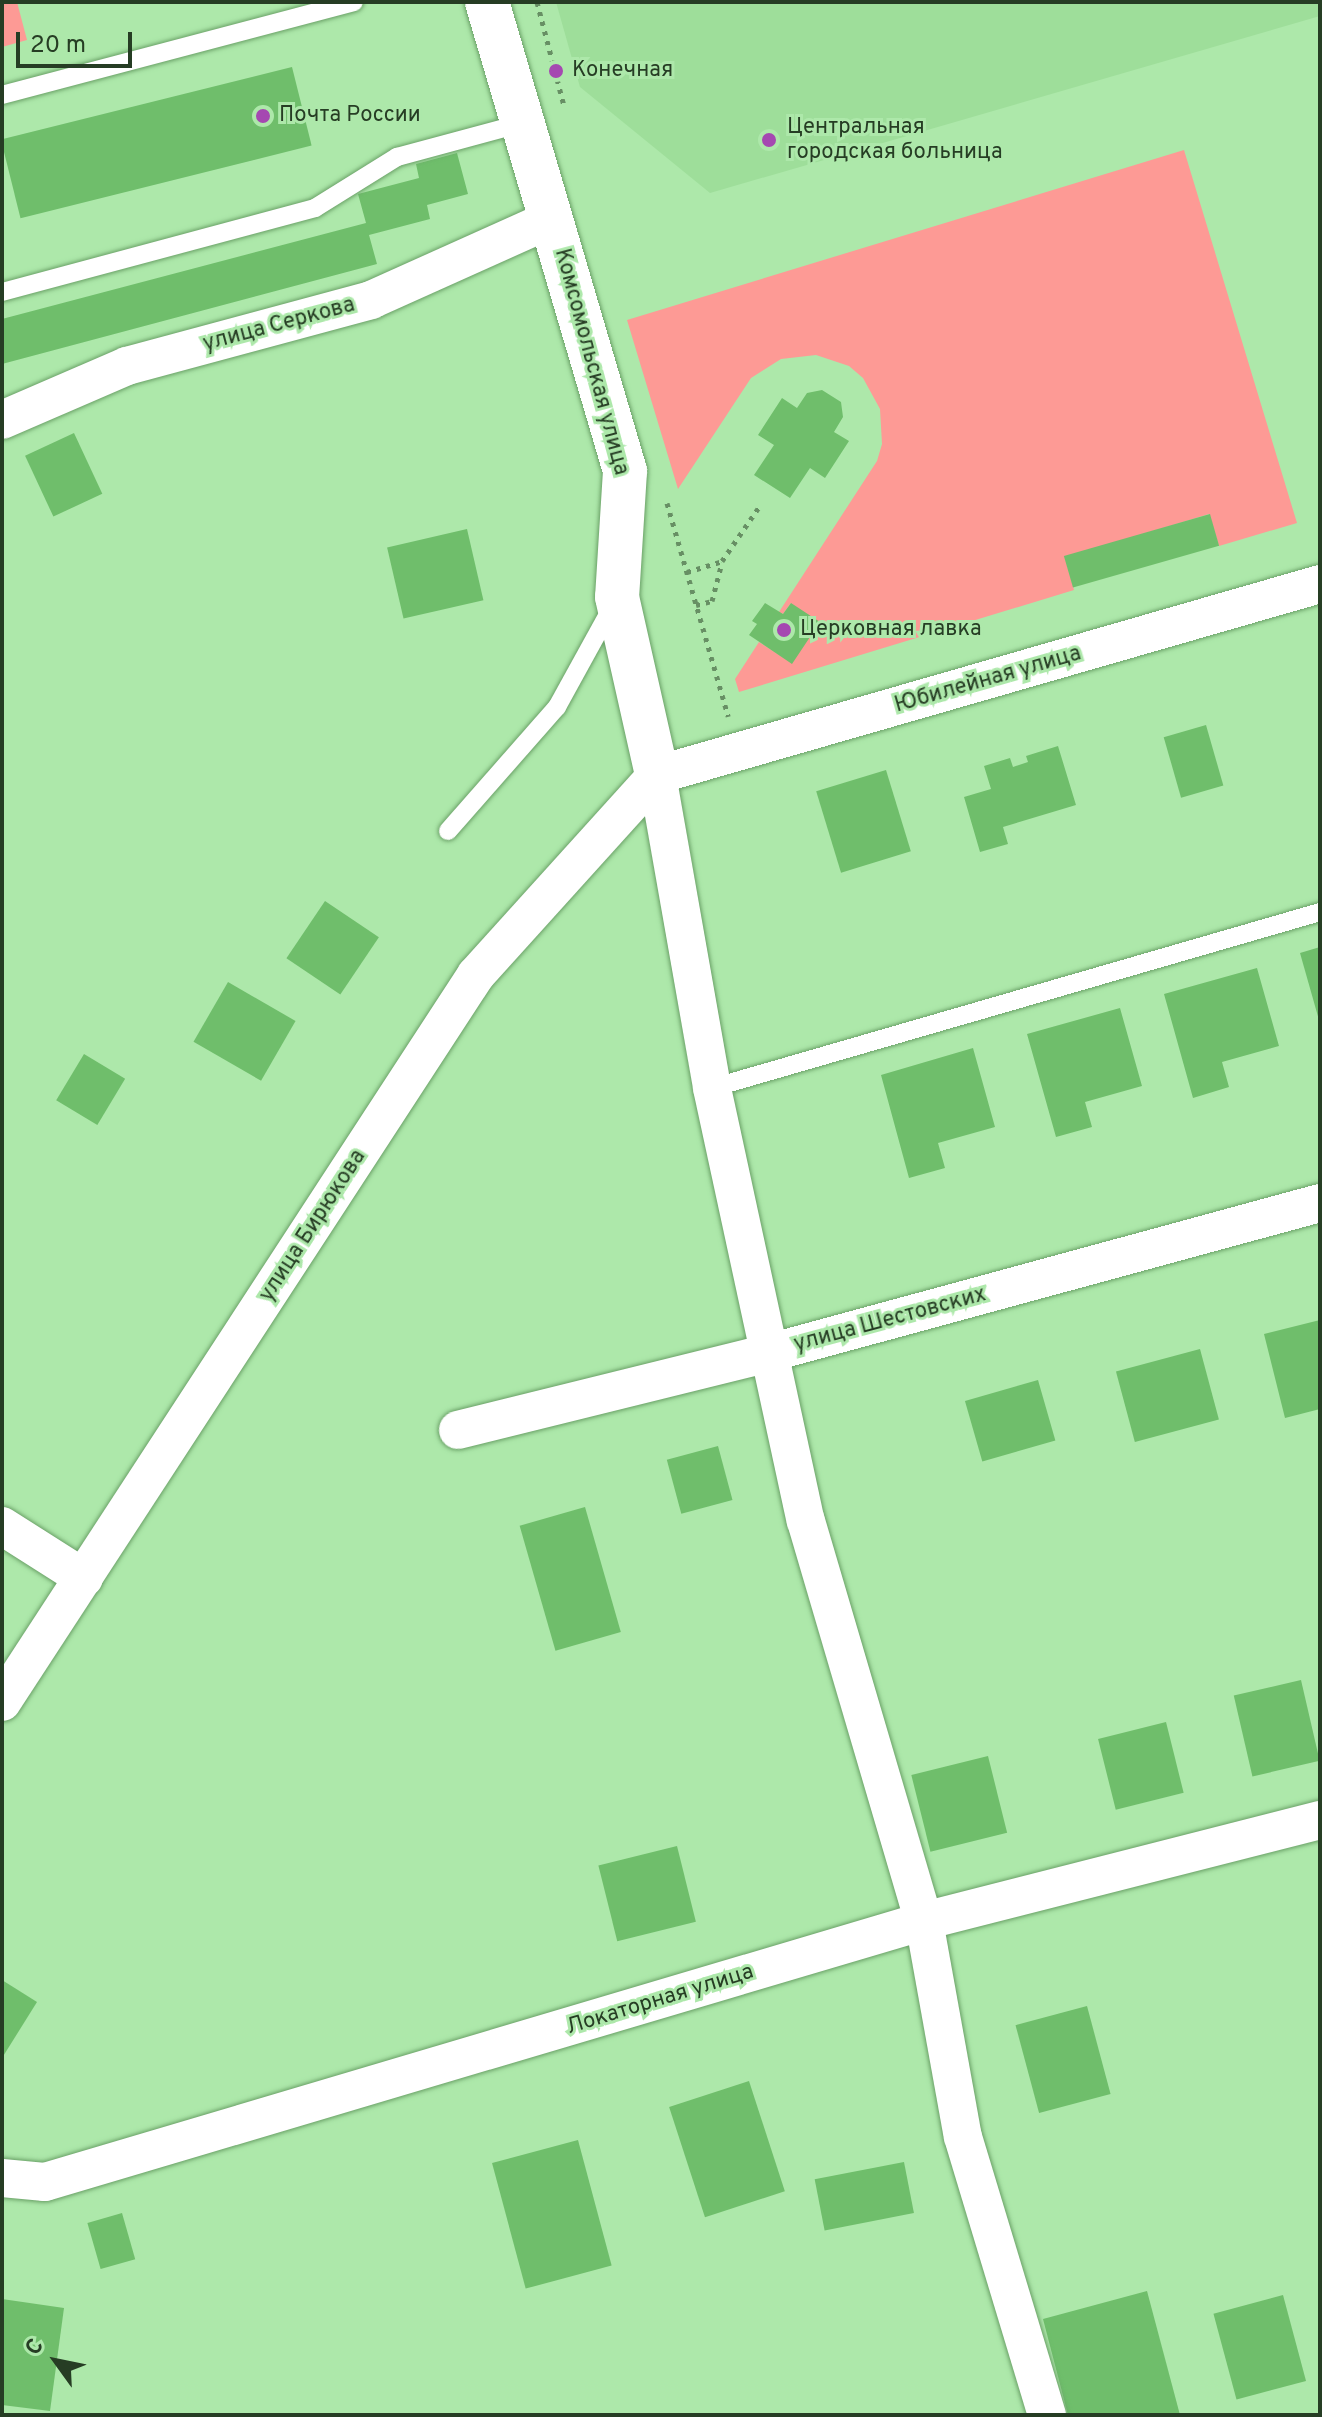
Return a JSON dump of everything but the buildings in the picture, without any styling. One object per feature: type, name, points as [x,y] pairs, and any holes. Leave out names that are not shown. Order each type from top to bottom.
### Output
[{"type":"street","name":"Комсомольская улица","points":[[487,2],[625,471],[617,597],[657,775]]},
{"type":"street","name":"улица Серкова","points":[[2,420],[127,366],[371,300],[551,219]]},
{"type":"street","name":"Юбилейная улица","points":[[657,775],[1320,584]]},
{"type":"street","points":[[657,775],[712,1088],[806,1521],[924,1921],[963,2137],[1047,2415]]},
{"type":"street","name":"улица Бирюкова","points":[[2,1702],[476,975],[657,775]]},
{"type":"street","name":"улица Шестовских","points":[[458,1430],[769,1353],[1320,1203]]},
{"type":"street","points":[[2,1526],[84,1578]]},
{"type":"street","name":"Локаторная улица","points":[[2,2178],[45,2182],[924,1921],[1320,1820]]},
{"type":"lane","points":[[2,95],[354,2]]},
{"type":"lane","points":[[2,292],[315,208],[397,157],[523,123]]},
{"type":"lane","points":[[448,831],[557,707],[617,597]]},
{"type":"lane","points":[[712,1088],[1320,912]]},
{"type":"path","points":[[696,605],[712,601],[722,561],[761,504]]},
{"type":"path","points":[[687,572],[722,561]]},
{"type":"shaded area","points":[[2,2],[17,2],[27,40],[2,47]]},
{"type":"shaded area","name":"Центральная городская больница","points":[[556,2],[1320,2],[1320,16],[710,193],[580,87]]},
{"type":"shaded area","points":[[1184,150],[1297,523],[1219,546],[1209,514],[1065,558],[1074,590],[739,692],[735,679],[759,642],[792,663],[791,603],[783,614],[779,612],[877,461],[882,444],[880,409],[863,378],[849,366],[816,355],[781,359],[751,378],[678,489],[627,320]]},
{"type":"place","name":"Конечная","points":[[556,71]]},
{"type":"place","name":"Почта России","points":[[263,116]]},
{"type":"place","name":"Центральная городская больница","points":[[769,140]]},
{"type":"place","name":"Церковная лавка","points":[[784,630]]}]
